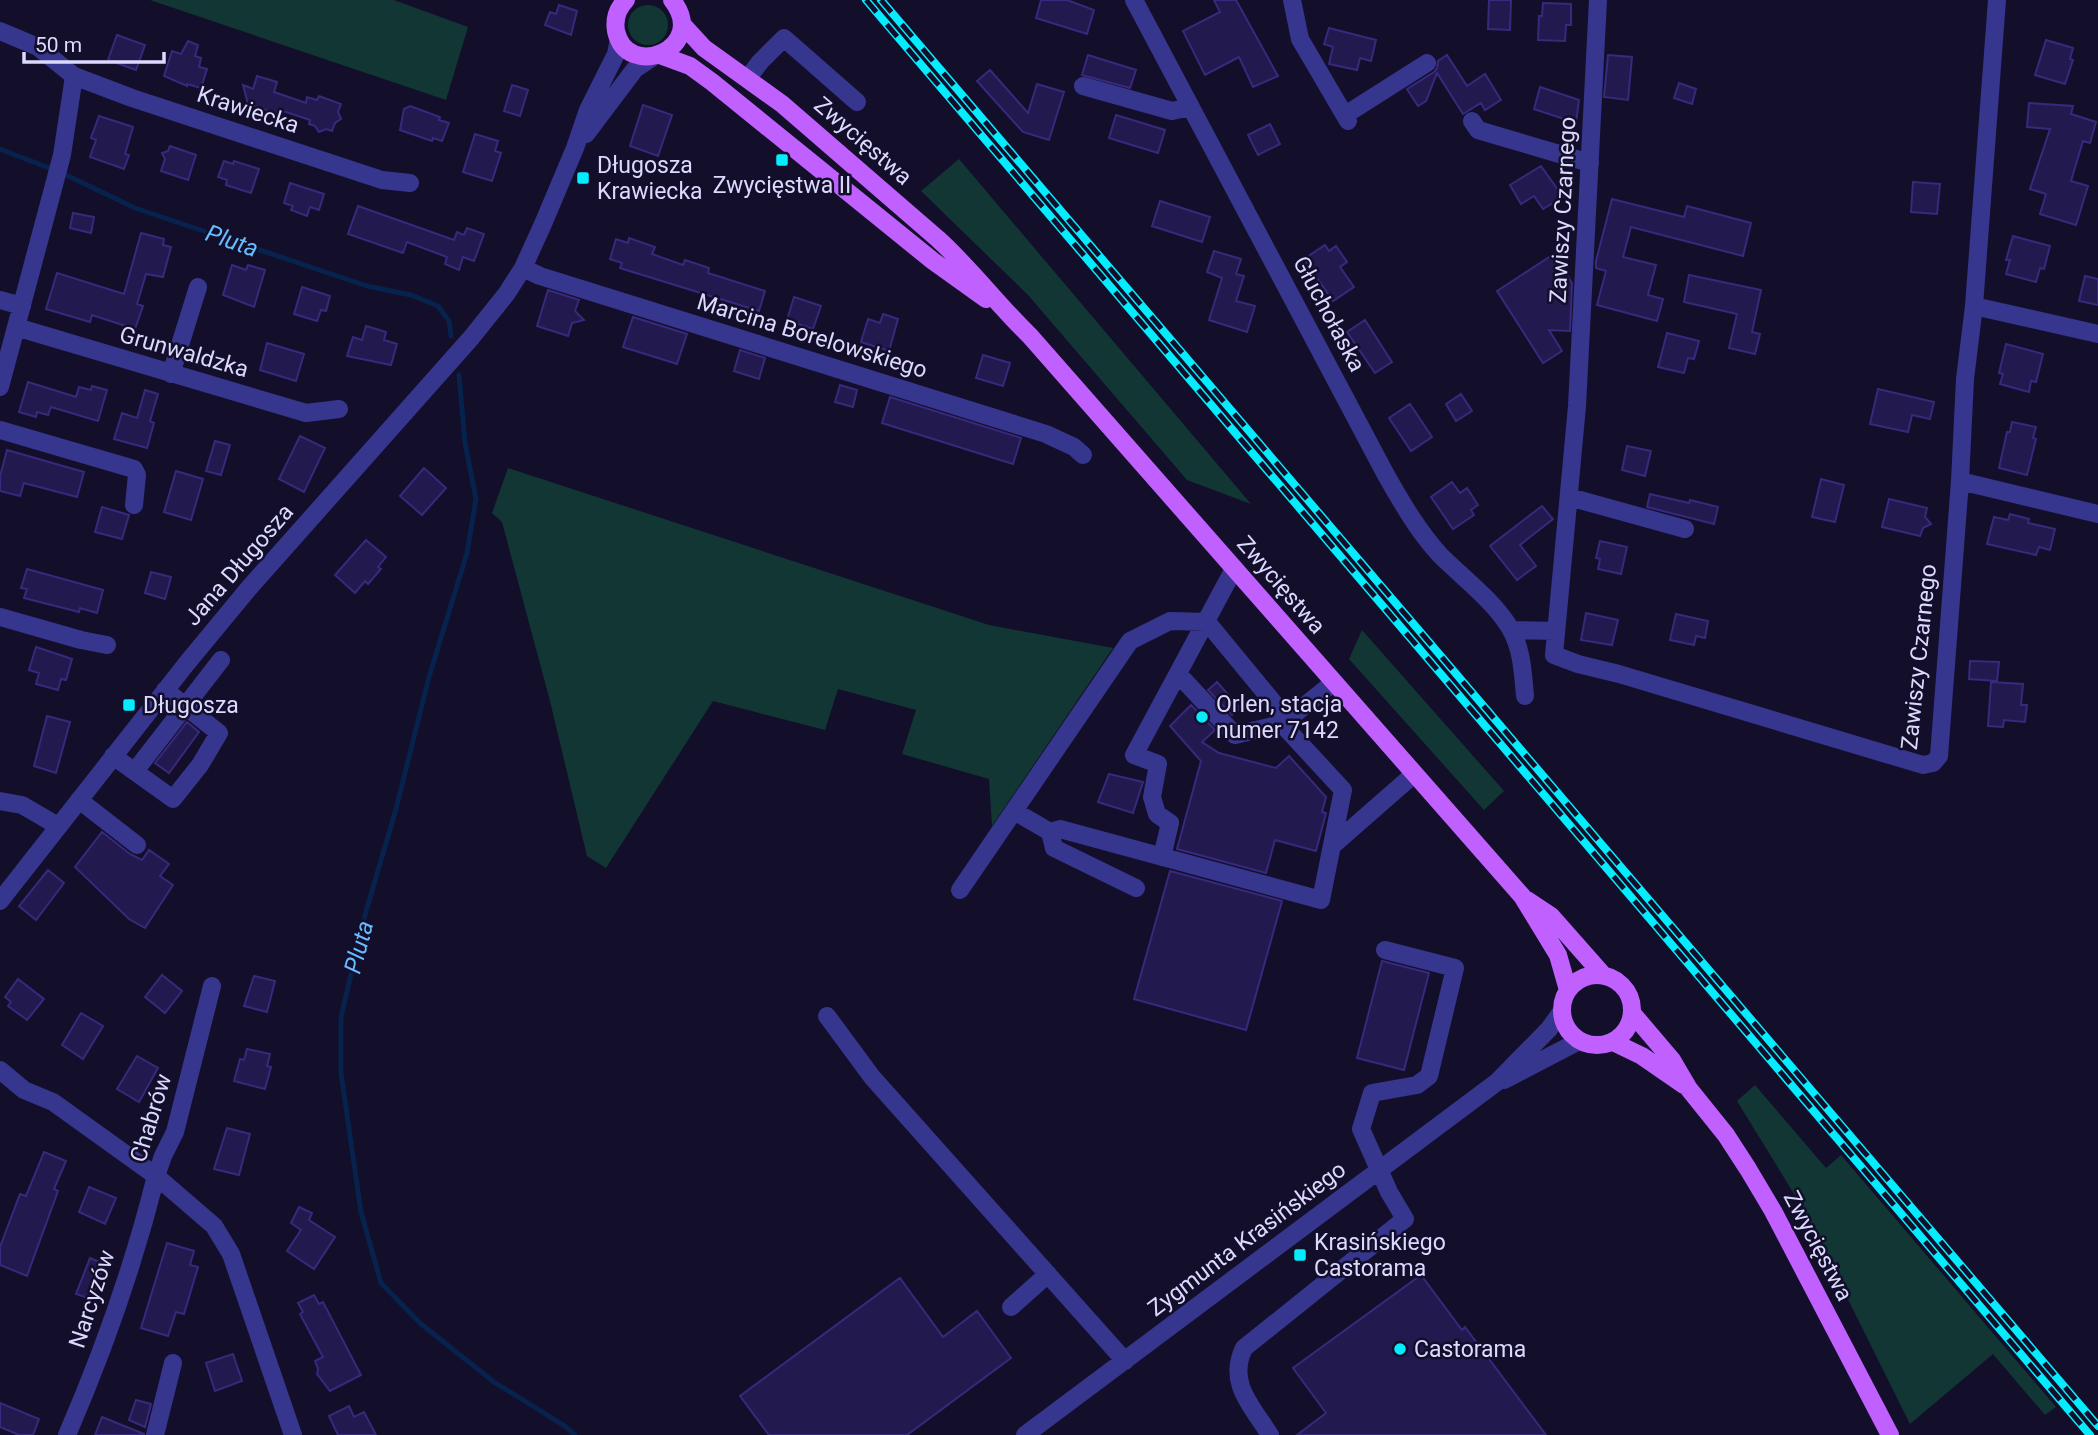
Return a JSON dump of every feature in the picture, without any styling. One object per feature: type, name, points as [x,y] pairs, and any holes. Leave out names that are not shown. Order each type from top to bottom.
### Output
[{"type":"main road","points":[[656,56],[676,43],[682,24],[681,15],[672,0]]},
{"type":"main road","points":[[618,5],[616,31],[619,39]]},
{"type":"main road","name":"Zwycięstwa","points":[[682,24],[704,48],[782,104],[956,256],[1001,308],[1030,335],[1413,775],[1522,896],[1558,955],[1569,990]]},
{"type":"main road","name":"Zwycięstwa","points":[[619,39],[633,53],[656,56],[690,66],[942,268],[1001,308]]},
{"type":"main road","name":"Zwycięstwa","points":[[1522,896],[1551,916],[1604,976]]},
{"type":"main road","points":[[1604,976],[1622,986],[1628,994],[1632,1013],[1629,1025],[1622,1035],[1612,1042],[1590,1045],[1579,1041],[1564,1023],[1563,1000],[1569,990],[1584,978],[1604,976]]},
{"type":"main road","name":"Zwycięstwa","points":[[1632,1013],[1672,1060],[1689,1088],[1726,1135],[1767,1201],[1891,1435]]},
{"type":"main road","name":"Zwycięstwa","points":[[1612,1042],[1642,1056],[1689,1088]]},
{"type":"street","name":"Głuchołaska","points":[[1134,0],[1411,518],[1438,552],[1494,608],[1511,630]]},
{"type":"street","points":[[1292,0],[1300,39],[1347,118],[1427,63]]},
{"type":"street","name":"Zawiszy Czarnego","points":[[1598,0],[1577,406],[1554,655],[1923,765],[1933,763],[1939,756],[1965,379],[1974,306],[1997,0]]},
{"type":"street","name":"Krawiecka","points":[[0,32],[38,47],[74,76],[132,98],[382,180],[410,183]]},
{"type":"street","points":[[748,78],[784,38],[857,102]]},
{"type":"street","points":[[523,268],[575,148],[588,110],[616,54],[619,39]]},
{"type":"street","points":[[575,148],[635,69],[656,56]]},
{"type":"street","points":[[0,387],[54,187],[74,76]]},
{"type":"street","points":[[1083,86],[1172,111],[1191,107]]},
{"type":"street","points":[[1472,121],[1478,130],[1590,163]]},
{"type":"street","name":"Marcina Borelowskiego","points":[[523,268],[593,293],[1046,434],[1074,447],[1083,455]]},
{"type":"street","name":"Jana Długosza","points":[[0,901],[113,755],[249,588],[471,338],[523,268]]},
{"type":"street","points":[[171,374],[198,287]]},
{"type":"street","points":[[0,300],[22,306]]},
{"type":"street","points":[[1974,306],[2098,334]]},
{"type":"street","name":"Grunwaldzka","points":[[16,327],[306,413],[339,409]]},
{"type":"street","points":[[0,429],[134,469],[137,475],[134,505]]},
{"type":"street","points":[[1960,481],[2098,514]]},
{"type":"street","points":[[1569,497],[1685,529]]},
{"type":"street","points":[[1162,857],[1170,823],[1157,814],[1152,797],[1158,764],[1134,755],[1234,569]]},
{"type":"street","points":[[0,618],[107,645]]},
{"type":"street","points":[[960,890],[1130,642],[1170,621],[1207,622],[1282,713],[1282,724],[1343,790],[1321,900],[1060,829],[1050,832]]},
{"type":"street","points":[[1525,696],[1521,662],[1511,630],[1556,631]]},
{"type":"street","points":[[135,771],[220,660]]},
{"type":"street","points":[[1179,675],[1235,735],[1282,724],[1333,683]]},
{"type":"street","points":[[113,755],[173,799],[200,765],[219,733],[165,690]]},
{"type":"street","points":[[1332,846],[1413,775]]},
{"type":"street","points":[[79,800],[137,845]]},
{"type":"street","points":[[0,801],[22,805],[58,826]]},
{"type":"street","points":[[1014,811],[1050,832],[1054,848],[1136,888]]},
{"type":"street","points":[[1270,1435],[1238,1386],[1237,1362],[1244,1348],[1405,1219],[1389,1192],[1362,1129],[1372,1093],[1417,1085],[1429,1076],[1455,968],[1385,950]]},
{"type":"street","name":"Chabrów","points":[[212,986],[176,1132],[156,1176],[214,1226],[231,1254],[293,1435]]},
{"type":"street","name":"Zygmunta Krasińskiego","points":[[1025,1435],[1497,1083],[1549,1030],[1562,1011]]},
{"type":"street","points":[[827,1016],[872,1077],[1125,1361]]},
{"type":"street","name":"Zygmunta Krasińskiego","points":[[1497,1083],[1579,1041]]},
{"type":"street","points":[[0,1070],[24,1090],[53,1102],[156,1176]]},
{"type":"street","name":"Narcyzów","points":[[67,1435],[91,1380],[156,1176]]},
{"type":"street","points":[[1011,1307],[1048,1274]]},
{"type":"street","points":[[155,1435],[173,1363]]},
{"type":"green space","points":[[150,0],[394,0],[468,27],[446,100]]},
{"type":"green space","points":[[648,5],[656,6],[662,11],[667,17],[667,33],[662,39],[656,44],[648,45],[640,44],[634,39],[629,33],[628,25],[629,17],[634,11],[640,6]]},
{"type":"green space","points":[[959,159],[1251,504],[1187,480],[1028,295],[921,191]]},
{"type":"green space","points":[[508,468],[989,625],[1113,648],[992,826],[989,779],[902,754],[916,710],[838,689],[825,730],[713,701],[606,868],[587,856],[550,701],[502,522],[492,513]]},
{"type":"green space","points":[[1362,630],[1504,791],[1484,810],[1349,659]]},
{"type":"green space","points":[[1755,1085],[1826,1168],[1841,1155],[2056,1407],[2045,1415],[2062,1435],[1993,1354],[1910,1424],[1802,1207],[1737,1101]]},
{"type":"building","points":[[1041,0],[1067,0],[1094,10],[1087,34],[1036,18]]},
{"type":"building","points":[[1214,0],[1236,0],[1278,76],[1253,87],[1239,57],[1205,75],[1183,31],[1220,12]]},
{"type":"building","points":[[1489,0],[1511,0],[1510,30],[1488,29]]},
{"type":"building","points":[[1543,3],[1571,4],[1571,25],[1566,25],[1565,41],[1538,40],[1539,16],[1542,16]]},
{"type":"building","points":[[559,5],[577,11],[571,35],[545,25],[550,12],[556,14]]},
{"type":"building","points":[[1329,28],[1376,40],[1371,61],[1360,58],[1357,70],[1329,64],[1333,47],[1324,44]]},
{"type":"building","points":[[117,35],[145,45],[136,70],[108,60]]},
{"type":"building","points":[[2046,40],[2073,48],[2070,59],[2073,60],[2065,84],[2035,75]]},
{"type":"building","points":[[188,41],[198,45],[195,56],[201,58],[199,67],[207,69],[201,88],[187,86],[164,76],[172,51],[181,54]]},
{"type":"building","points":[[1088,55],[1136,70],[1130,88],[1082,75]]},
{"type":"building","points":[[1447,55],[1467,86],[1485,74],[1501,100],[1485,110],[1481,103],[1463,114],[1437,73],[1426,101],[1418,106],[1407,89],[1434,72],[1438,61]]},
{"type":"building","points":[[1608,55],[1632,57],[1628,100],[1604,97]]},
{"type":"building","points":[[990,70],[1028,113],[1037,84],[1064,92],[1049,140],[1023,132],[977,81]]},
{"type":"building","points":[[257,76],[277,82],[274,92],[306,103],[307,97],[317,100],[319,96],[341,104],[338,112],[341,119],[335,123],[332,131],[326,129],[319,132],[315,126],[309,124],[310,120],[280,110],[278,114],[248,104],[243,85],[253,89]]},
{"type":"building","points":[[1679,83],[1696,89],[1692,104],[1674,98]]},
{"type":"building","points":[[512,85],[528,90],[520,116],[504,111]]},
{"type":"building","points":[[1540,87],[1579,100],[1576,123],[1534,109]]},
{"type":"building","points":[[2029,103],[2073,106],[2071,114],[2096,122],[2090,143],[2083,141],[2071,181],[2088,186],[2076,225],[2040,214],[2046,194],[2030,189],[2050,129],[2027,127]]},
{"type":"building","points":[[643,105],[672,115],[658,156],[630,146]]},
{"type":"building","points":[[410,106],[449,123],[442,141],[433,138],[432,141],[400,130],[404,109]]},
{"type":"building","points":[[1116,115],[1165,130],[1158,153],[1109,138]]},
{"type":"building","points":[[99,116],[133,127],[125,154],[129,155],[124,169],[90,157],[96,140],[91,138]]},
{"type":"building","points":[[1270,124],[1280,144],[1258,155],[1248,135]]},
{"type":"building","points":[[475,134],[498,141],[495,151],[501,153],[492,181],[463,172]]},
{"type":"building","points":[[170,146],[196,155],[188,180],[161,171],[165,159],[162,153],[168,151]]},
{"type":"building","points":[[224,161],[233,164],[234,161],[259,169],[251,193],[226,185],[227,180],[218,177]]},
{"type":"building","points":[[1541,166],[1563,197],[1543,209],[1534,196],[1521,204],[1510,185]]},
{"type":"building","points":[[1913,182],[1940,184],[1937,214],[1911,212]]},
{"type":"building","points":[[290,183],[324,194],[319,210],[310,207],[307,216],[291,210],[293,206],[284,203]]},
{"type":"building","points":[[1612,199],[1684,217],[1687,206],[1751,223],[1743,256],[1631,227],[1623,257],[1656,265],[1648,295],[1663,299],[1657,321],[1597,305],[1606,271],[1596,268],[1596,261]]},
{"type":"building","points":[[1160,201],[1210,217],[1202,242],[1152,226]]},
{"type":"building","points":[[358,206],[454,240],[457,232],[464,235],[467,228],[484,234],[474,261],[463,257],[459,270],[445,264],[447,257],[407,242],[403,253],[348,234]]},
{"type":"building","points":[[73,213],[94,217],[91,233],[70,228]]},
{"type":"building","points":[[141,233],[164,239],[163,245],[171,247],[163,277],[146,274],[137,304],[143,306],[135,329],[92,315],[90,322],[46,309],[57,273],[124,294]]},
{"type":"building","points":[[2013,236],[2050,246],[2044,269],[2040,268],[2036,282],[2006,274],[2010,260],[2006,260]]},
{"type":"building","points":[[629,238],[655,247],[652,254],[683,265],[685,260],[709,268],[708,273],[765,291],[759,311],[620,268],[622,263],[610,259],[616,239],[628,243]]},
{"type":"building","points":[[1325,245],[1329,251],[1336,246],[1347,262],[1340,267],[1354,287],[1333,301],[1304,259]]},
{"type":"building","points":[[1214,251],[1241,259],[1236,274],[1244,276],[1236,301],[1255,306],[1247,332],[1209,320],[1222,278],[1207,272]]},
{"type":"building","points":[[1554,254],[1572,283],[1570,331],[1549,330],[1562,351],[1543,363],[1497,291]]},
{"type":"building","points":[[232,265],[246,270],[248,265],[265,270],[254,307],[223,295]]},
{"type":"building","points":[[1689,275],[1761,290],[1752,332],[1760,334],[1755,354],[1729,348],[1737,314],[1684,302]]},
{"type":"building","points":[[2085,276],[2098,279],[2098,305],[2079,301]]},
{"type":"building","points":[[302,287],[330,296],[326,311],[321,310],[317,321],[294,314]]},
{"type":"building","points":[[548,290],[579,300],[575,311],[584,320],[572,323],[568,336],[537,326]]},
{"type":"building","points":[[794,297],[821,306],[813,329],[787,320]]},
{"type":"building","points":[[883,314],[898,319],[889,351],[861,342],[868,319],[880,323]]},
{"type":"building","points":[[633,317],[687,334],[677,364],[623,347]]},
{"type":"building","points":[[1365,320],[1392,362],[1375,373],[1347,332]]},
{"type":"building","points":[[366,326],[386,332],[384,340],[397,344],[391,365],[347,356],[353,337],[362,340]]},
{"type":"building","points":[[1667,333],[1699,341],[1694,359],[1688,358],[1684,373],[1658,367]]},
{"type":"building","points":[[267,343],[304,354],[296,381],[260,370]]},
{"type":"building","points":[[2006,344],[2043,354],[2036,382],[2031,381],[2029,392],[2000,384],[2003,374],[1999,373]]},
{"type":"building","points":[[740,350],[765,358],[759,379],[734,371]]},
{"type":"building","points":[[983,355],[1010,363],[1003,386],[976,378]]},
{"type":"building","points":[[28,382],[76,397],[79,387],[91,390],[92,386],[107,390],[98,421],[51,407],[48,415],[37,412],[36,417],[19,412]]},
{"type":"building","points":[[840,385],[857,390],[853,407],[835,402]]},
{"type":"building","points":[[1878,389],[1934,402],[1930,419],[1912,415],[1908,432],[1870,424]]},
{"type":"building","points":[[145,390],[158,394],[150,421],[154,423],[147,448],[114,439],[122,413],[137,418]]},
{"type":"building","points":[[1461,394],[1472,411],[1456,421],[1446,404]]},
{"type":"building","points":[[890,397],[1021,438],[1013,464],[882,423]]},
{"type":"building","points":[[1410,404],[1432,437],[1411,451],[1389,418]]},
{"type":"building","points":[[2012,422],[2036,427],[2033,438],[2036,439],[2027,475],[1999,468]]},
{"type":"building","points":[[300,436],[325,448],[304,492],[279,479]]},
{"type":"building","points":[[215,441],[230,445],[221,475],[206,471]]},
{"type":"building","points":[[1627,446],[1651,451],[1645,476],[1622,470]]},
{"type":"building","points":[[7,450],[84,472],[77,497],[24,483],[20,496],[0,491],[0,476]]},
{"type":"building","points":[[424,468],[446,488],[422,515],[400,496]]},
{"type":"building","points":[[176,471],[203,479],[191,520],[164,512]]},
{"type":"building","points":[[1821,479],[1844,485],[1835,522],[1812,517]]},
{"type":"building","points":[[1452,482],[1460,493],[1467,488],[1478,505],[1471,510],[1474,515],[1453,529],[1431,497]]},
{"type":"building","points":[[1650,494],[1718,507],[1714,524],[1647,507]]},
{"type":"building","points":[[1889,499],[1927,508],[1925,517],[1931,524],[1923,528],[1920,536],[1882,527]]},
{"type":"building","points":[[1542,506],[1553,519],[1520,545],[1536,566],[1517,580],[1490,546]]},
{"type":"building","points":[[102,507],[129,515],[122,539],[95,532]]},
{"type":"building","points":[[2010,514],[2029,519],[2028,523],[2055,529],[2050,550],[2039,547],[2036,555],[1987,544],[1994,517],[2008,520]]},
{"type":"building","points":[[366,540],[386,557],[378,567],[381,569],[368,584],[365,581],[355,593],[335,575]]},
{"type":"building","points":[[1600,541],[1627,547],[1621,574],[1598,569],[1600,559],[1596,558]]},
{"type":"building","points":[[27,569],[103,590],[97,613],[80,608],[79,612],[24,598],[27,589],[21,588]]},
{"type":"building","points":[[151,572],[171,577],[165,599],[145,593]]},
{"type":"building","points":[[1586,613],[1618,620],[1612,645],[1581,640]]},
{"type":"building","points":[[1676,614],[1708,621],[1705,638],[1696,636],[1694,645],[1670,640]]},
{"type":"building","points":[[36,647],[72,659],[66,680],[61,679],[58,690],[36,684],[39,673],[29,670]]},
{"type":"building","points":[[1970,661],[1999,662],[1997,681],[1969,679]]},
{"type":"building","points":[[1217,682],[1240,708],[1232,715],[1208,690]]},
{"type":"building","points":[[1991,682],[2023,684],[2021,705],[2027,705],[2025,722],[2004,720],[2003,727],[1988,726]]},
{"type":"building","points":[[1191,705],[1215,730],[1202,742],[1219,753],[1276,768],[1289,756],[1326,797],[1322,812],[1326,813],[1316,851],[1275,840],[1266,873],[1177,849],[1201,761],[1170,726]]},
{"type":"building","points":[[47,716],[70,722],[56,773],[34,766]]},
{"type":"building","points":[[187,722],[199,732],[169,773],[155,763]]},
{"type":"building","points":[[1109,774],[1143,782],[1133,813],[1098,802]]},
{"type":"building","points":[[102,832],[142,860],[149,850],[169,864],[160,876],[173,885],[145,928],[129,919],[75,867]]},
{"type":"building","points":[[48,870],[64,883],[36,920],[19,906]]},
{"type":"building","points":[[1170,871],[1282,901],[1246,1030],[1134,999]]},
{"type":"building","points":[[1382,961],[1429,973],[1404,1070],[1357,1058]]},
{"type":"building","points":[[162,975],[182,991],[165,1013],[145,997]]},
{"type":"building","points":[[254,976],[275,981],[267,1012],[244,1006]]},
{"type":"building","points":[[18,979],[44,999],[27,1020],[8,1006],[11,1002],[5,997]]},
{"type":"building","points":[[81,1013],[103,1026],[83,1059],[62,1045]]},
{"type":"building","points":[[247,1049],[270,1054],[267,1066],[271,1067],[265,1089],[234,1081],[240,1059],[244,1060]]},
{"type":"building","points":[[137,1056],[158,1068],[139,1102],[117,1089]]},
{"type":"building","points":[[227,1128],[250,1134],[239,1175],[214,1169]]},
{"type":"building","points":[[44,1152],[66,1161],[54,1189],[58,1191],[27,1276],[0,1265],[0,1247],[20,1194],[26,1196]]},
{"type":"building","points":[[89,1187],[116,1198],[105,1224],[79,1212]]},
{"type":"building","points":[[299,1207],[312,1213],[309,1220],[335,1237],[314,1269],[287,1251],[301,1230],[291,1223]]},
{"type":"building","points":[[167,1243],[194,1251],[190,1265],[198,1267],[184,1314],[176,1312],[168,1336],[141,1328]]},
{"type":"building","points":[[90,1258],[104,1264],[91,1299],[76,1294]]},
{"type":"building","name":"Castorama","points":[[1421,1275],[1462,1330],[1465,1327],[1546,1435],[1297,1435],[1326,1413],[1293,1368]]},
{"type":"building","points":[[900,1278],[943,1337],[977,1311],[1011,1358],[907,1435],[769,1435],[740,1396]]},
{"type":"building","points":[[314,1295],[319,1304],[323,1302],[361,1375],[330,1391],[317,1374],[315,1361],[323,1357],[300,1314],[303,1312],[298,1303]]},
{"type":"building","points":[[233,1354],[242,1381],[215,1391],[206,1363]]},
{"type":"building","points":[[136,1400],[151,1404],[145,1427],[129,1420]]},
{"type":"building","points":[[0,1403],[39,1419],[33,1435],[19,1435],[0,1427]]},
{"type":"building","points":[[349,1406],[354,1417],[364,1412],[376,1435],[338,1435],[329,1416]]},
{"type":"building","points":[[102,1417],[144,1434],[144,1435],[95,1435]]},
{"type":"waterway","name":"Pluta","points":[[0,149],[62,173],[135,208],[367,286],[411,295],[438,306],[449,321],[451,336]]},
{"type":"waterway","name":"Pluta","points":[[459,375],[465,443],[476,499],[467,553],[429,677],[396,809],[365,915],[341,1017],[341,1073],[361,1212],[381,1283],[421,1324],[494,1382],[575,1435]]},
{"type":"railway","points":[[866,0],[2090,1435]]},
{"type":"railway","points":[[881,0],[2098,1426]]},
{"type":"place","name":"Zwycięstwa II","points":[[782,160]]},
{"type":"place","name":"Długosza Krawiecka","points":[[583,178]]},
{"type":"place","name":"Długosza","points":[[129,705]]},
{"type":"place","name":"Orlen, stacja numer 7142","points":[[1202,717]]},
{"type":"place","name":"Krasińskiego Castorama","points":[[1300,1255]]},
{"type":"place","name":"Castorama","points":[[1400,1349]]}]
